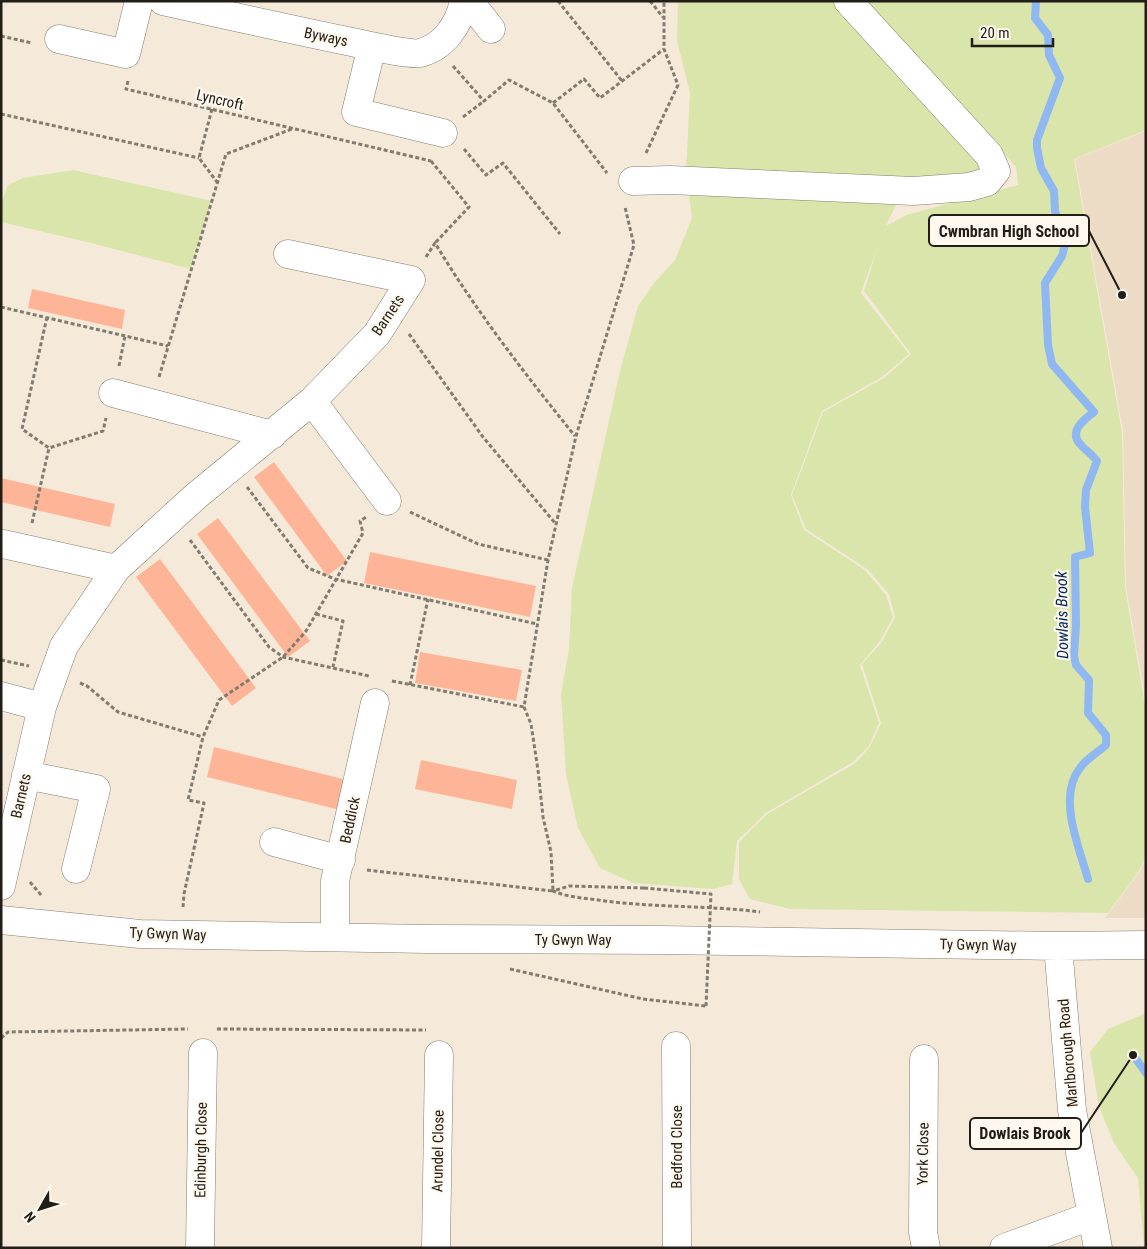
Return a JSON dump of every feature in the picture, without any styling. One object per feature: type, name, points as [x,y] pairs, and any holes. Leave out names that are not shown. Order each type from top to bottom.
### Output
[{"type":"street","points":[[60,39],[126,54],[138,1]]},
{"type":"street","name":"Byways","points":[[163,1],[372,46],[418,54],[436,46],[450,33],[461,15],[464,1]]},
{"type":"street","points":[[469,1],[491,29]]},
{"type":"street","points":[[620,177],[913,191],[969,187],[987,182],[996,171],[989,155],[848,1]]},
{"type":"street","points":[[372,46],[356,112],[446,131]]},
{"type":"street","name":"Barnets","points":[[3,877],[42,707],[64,646],[116,569],[173,517],[312,401],[377,334],[411,280],[288,254]]},
{"type":"street","points":[[113,392],[272,435]]},
{"type":"street","points":[[312,401],[387,501]]},
{"type":"street","points":[[15,546],[116,569]]},
{"type":"street","name":"Beddick","points":[[335,936],[335,881],[381,692]]},
{"type":"street","points":[[1,696],[42,707]]},
{"type":"street","points":[[26,775],[96,789],[76,869]]},
{"type":"street","points":[[274,842],[341,860]]},
{"type":"street","name":"Ty Gwyn Way","points":[[1,920],[140,934],[428,939],[1146,946]]},
{"type":"street","name":"Marlborough Road","points":[[1058,946],[1072,1110],[1098,1248]]},
{"type":"street","name":"Bedford Close","points":[[676,1046],[677,1248]]},
{"type":"street","name":"Edinburgh Close","points":[[200,1248],[203,1053]]},
{"type":"street","name":"Arundel Close","points":[[436,1248],[439,1055]]},
{"type":"street","name":"York Close","points":[[924,1059],[923,1232],[926,1248]]},
{"type":"street","points":[[1004,1248],[1091,1216]]},
{"type":"path","points":[[558,1],[622,81]]},
{"type":"path","points":[[650,1],[664,18]]},
{"type":"path","points":[[620,177],[678,85],[664,49],[664,1]]},
{"type":"path","points":[[436,46],[484,100]]},
{"type":"path","points":[[553,103],[584,79],[600,98],[664,49]]},
{"type":"path","name":"Lyncroft","points":[[126,54],[131,66],[126,89],[431,161]]},
{"type":"path","points":[[411,280],[435,243],[469,207],[431,161],[438,137],[509,80],[553,103],[620,177],[634,245],[576,436],[555,523],[524,707],[531,724],[543,817],[551,852],[553,891]]},
{"type":"path","points":[[199,158],[212,109]]},
{"type":"path","points":[[1,114],[199,158],[217,182]]},
{"type":"path","points":[[151,402],[226,154],[293,128]]},
{"type":"path","points":[[446,131],[486,175],[503,163],[560,234]]},
{"type":"path","points":[[435,243],[460,285],[532,382],[576,436]]},
{"type":"path","points":[[1,307],[168,346]]},
{"type":"path","points":[[392,310],[483,437],[555,523]]},
{"type":"path","points":[[47,317],[22,429],[49,448]]},
{"type":"path","points":[[49,448],[103,431],[125,336]]},
{"type":"path","points":[[15,546],[49,448]]},
{"type":"path","points":[[232,468],[308,568],[336,579],[537,624]]},
{"type":"path","points":[[182,912],[184,894],[204,803],[188,800],[203,737],[219,700],[283,656],[306,631],[363,533],[360,521],[387,501],[478,544],[548,560]]},
{"type":"path","points":[[173,517],[269,647],[283,656],[370,676]]},
{"type":"path","points":[[410,685],[428,599]]},
{"type":"path","points":[[316,614],[343,621],[333,667]]},
{"type":"path","points":[[1,660],[55,672],[87,686],[118,712],[203,737]]},
{"type":"path","points":[[381,692],[410,685],[524,707]]},
{"type":"path","points":[[341,860],[362,869],[553,891],[564,895],[622,904],[726,908],[763,912]]},
{"type":"path","points":[[3,877],[26,877],[44,897]]},
{"type":"path","points":[[509,968],[643,999],[706,1006],[711,894],[644,888],[569,886],[553,891]]},
{"type":"shaded area","points":[[1146,131],[1146,703],[1126,587],[1123,431],[1075,159]]},
{"type":"shaded area","points":[[1146,857],[1146,918],[1105,918],[1140,871]]},
{"type":"green space","points":[[678,1],[834,1],[979,158],[983,168],[976,175],[908,179],[886,226],[906,215],[1018,185],[1016,167],[864,1],[1146,1],[1146,130],[1074,159],[1122,432],[1125,587],[1146,711],[1146,855],[1139,871],[1108,913],[790,909],[750,899],[739,879],[739,842],[767,814],[854,764],[870,747],[881,723],[862,664],[882,642],[895,617],[889,594],[867,569],[806,529],[792,495],[823,412],[884,378],[911,354],[864,291],[879,243],[861,293],[909,354],[882,377],[822,411],[791,495],[804,530],[865,570],[886,595],[893,617],[880,641],[860,665],[879,723],[869,746],[853,762],[766,813],[737,841],[732,884],[713,889],[633,883],[600,868],[578,828],[566,774],[561,694],[569,649],[572,588],[620,371],[638,306],[654,283],[675,260],[692,218],[686,172],[690,93],[677,41]]},
{"type":"green space","points":[[73,170],[212,201],[191,269],[1,222],[1,203],[8,185],[23,178]]},
{"type":"green space","points":[[1146,1013],[1146,1248],[1144,1248],[1138,1178],[1114,1143],[1099,1107],[1090,1052],[1108,1029]]},
{"type":"building","points":[[32,289],[125,310],[122,329],[28,308]]},
{"type":"building","points":[[274,462],[347,561],[327,576],[254,477]]},
{"type":"building","points":[[1,478],[115,504],[110,527],[1,502]]},
{"type":"building","points":[[218,518],[310,641],[288,657],[197,534]]},
{"type":"building","points":[[370,552],[536,586],[530,617],[364,583]]},
{"type":"building","points":[[160,559],[256,688],[232,706],[136,577]]},
{"type":"building","points":[[420,652],[522,670],[516,701],[415,683]]},
{"type":"building","points":[[214,747],[347,780],[340,810],[207,777]]},
{"type":"building","points":[[421,760],[517,780],[512,809],[415,789]]},
{"type":"waterway","name":"Dowlais Brook","points":[[1036,1],[1035,18],[1048,35],[1049,55],[1060,78],[1037,140],[1041,168],[1054,191],[1055,211],[1065,245],[1062,256],[1045,283],[1048,345],[1052,364],[1094,412],[1079,426],[1076,434],[1080,444],[1097,461],[1086,490],[1085,507],[1090,553],[1075,557],[1076,625],[1074,656],[1076,665],[1089,680],[1088,713],[1106,735],[1106,745],[1080,768],[1073,780],[1070,793],[1070,807],[1075,837],[1088,879]]},
{"type":"waterway","name":"Dowlais Brook","points":[[1133,1055],[1146,1073]]},
{"type":"place","name":"Cwmbran High School","points":[[1122,295]]},
{"type":"place","name":"Dowlais Brook","points":[[1133,1055]]}]
